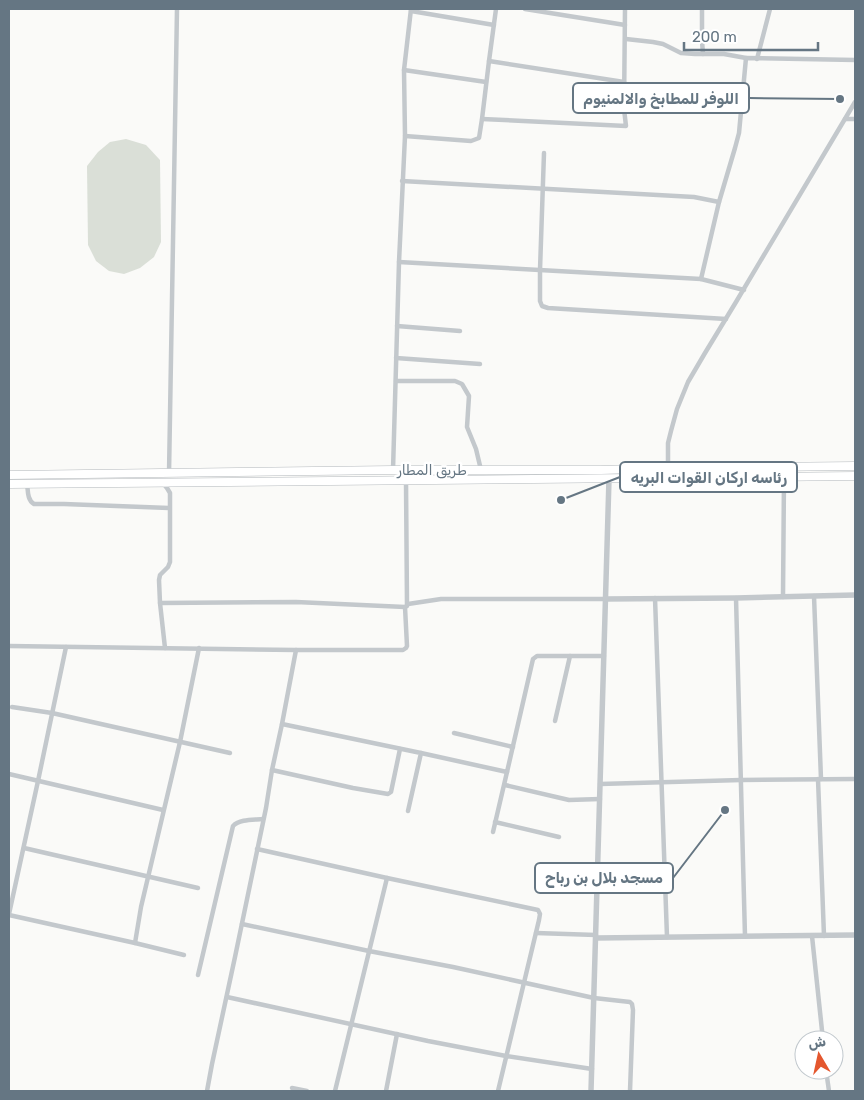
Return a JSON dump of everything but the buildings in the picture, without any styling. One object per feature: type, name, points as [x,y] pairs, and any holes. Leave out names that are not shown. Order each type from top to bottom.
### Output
[{"type":"highway","name":"طريق المطار","points":[[9,475],[855,466]]},
{"type":"highway","name":"طريق المطار","points":[[9,484],[855,476]]},
{"type":"street","points":[[169,474],[177,9]]},
{"type":"street","points":[[405,136],[471,141],[478,138],[480,135],[496,9]]},
{"type":"street","points":[[525,9],[625,26]]},
{"type":"street","points":[[482,119],[626,126],[624,109],[625,9]]},
{"type":"street","points":[[702,9],[703,54]]},
{"type":"street","points":[[757,59],[770,9]]},
{"type":"street","points":[[393,470],[405,136],[404,70],[411,10],[494,25]]},
{"type":"street","points":[[626,39],[663,44],[681,53],[724,54],[757,59],[855,60]]},
{"type":"street","points":[[701,279],[738,133],[746,58]]},
{"type":"street","points":[[489,61],[624,82]]},
{"type":"street","points":[[404,70],[486,82]]},
{"type":"street","points":[[668,468],[668,443],[674,419],[688,382],[855,102]]},
{"type":"street","points":[[845,120],[855,119]]},
{"type":"street","points":[[544,153],[540,270],[540,301],[542,306],[548,308],[726,319]]},
{"type":"street","points":[[402,181],[694,197],[720,202]]},
{"type":"street","points":[[399,262],[701,279],[744,290]]},
{"type":"street","points":[[397,326],[460,331]]},
{"type":"street","points":[[396,358],[480,364]]},
{"type":"street","points":[[396,381],[455,381],[462,384],[469,396],[468,427],[481,470]]},
{"type":"street","points":[[783,597],[784,477]]},
{"type":"street","points":[[591,1091],[609,479]]},
{"type":"street","points":[[9,646],[403,650],[407,646],[406,481]]},
{"type":"street","points":[[163,483],[170,493]]},
{"type":"street","points":[[165,648],[159,580],[160,575],[170,562],[170,493],[174,486],[179,483]]},
{"type":"street","points":[[27,484],[30,500],[34,504],[169,508]]},
{"type":"street","points":[[160,602],[296,602],[406,606],[441,599],[736,598],[855,595]]},
{"type":"street","points":[[814,596],[824,936]]},
{"type":"street","points":[[655,598],[666,937]]},
{"type":"street","points":[[736,598],[745,936]]},
{"type":"street","points":[[66,647],[9,915],[184,955]]},
{"type":"street","points":[[135,943],[141,907],[180,742],[199,648]]},
{"type":"street","points":[[207,1091],[296,650]]},
{"type":"street","points":[[493,832],[533,659],[536,656],[604,656]]},
{"type":"street","points":[[555,721],[570,656]]},
{"type":"street","points":[[12,707],[230,753]]},
{"type":"street","points":[[282,724],[507,772]]},
{"type":"street","points":[[454,733],[513,747]]},
{"type":"street","points":[[272,770],[388,794],[400,749]]},
{"type":"street","points":[[408,811],[421,753]]},
{"type":"street","points":[[9,774],[163,810]]},
{"type":"street","points":[[600,784],[855,779]]},
{"type":"street","points":[[505,785],[566,799],[600,799]]},
{"type":"street","points":[[198,975],[233,826],[240,822],[263,819]]},
{"type":"street","points":[[495,822],[559,837]]},
{"type":"street","points":[[24,848],[198,888]]},
{"type":"street","points":[[257,849],[538,910],[540,914],[536,933],[498,1091]]},
{"type":"street","points":[[335,1091],[387,878]]},
{"type":"street","points":[[242,924],[594,998],[628,1002],[632,1004],[634,1010],[630,1091]]},
{"type":"street","points":[[536,933],[596,937],[855,936]]},
{"type":"street","points":[[812,936],[822,1030]]},
{"type":"street","points":[[226,997],[506,1056],[592,1069]]},
{"type":"street","points":[[386,1091],[397,1034]]},
{"type":"street","points":[[292,1088],[307,1091]]},
{"type":"shaded area","points":[[126,139],[146,145],[160,160],[161,242],[154,257],[140,268],[124,274],[109,271],[96,261],[88,245],[87,166],[98,152],[110,142]]},
{"type":"place","name":"اللوفر للمطابخ والالمنيوم","points":[[840,99]]},
{"type":"place","name":"رئاسه اركان القوات البريه","points":[[561,500]]},
{"type":"place","name":"مسجد بلال بن رباح","points":[[725,810]]}]
